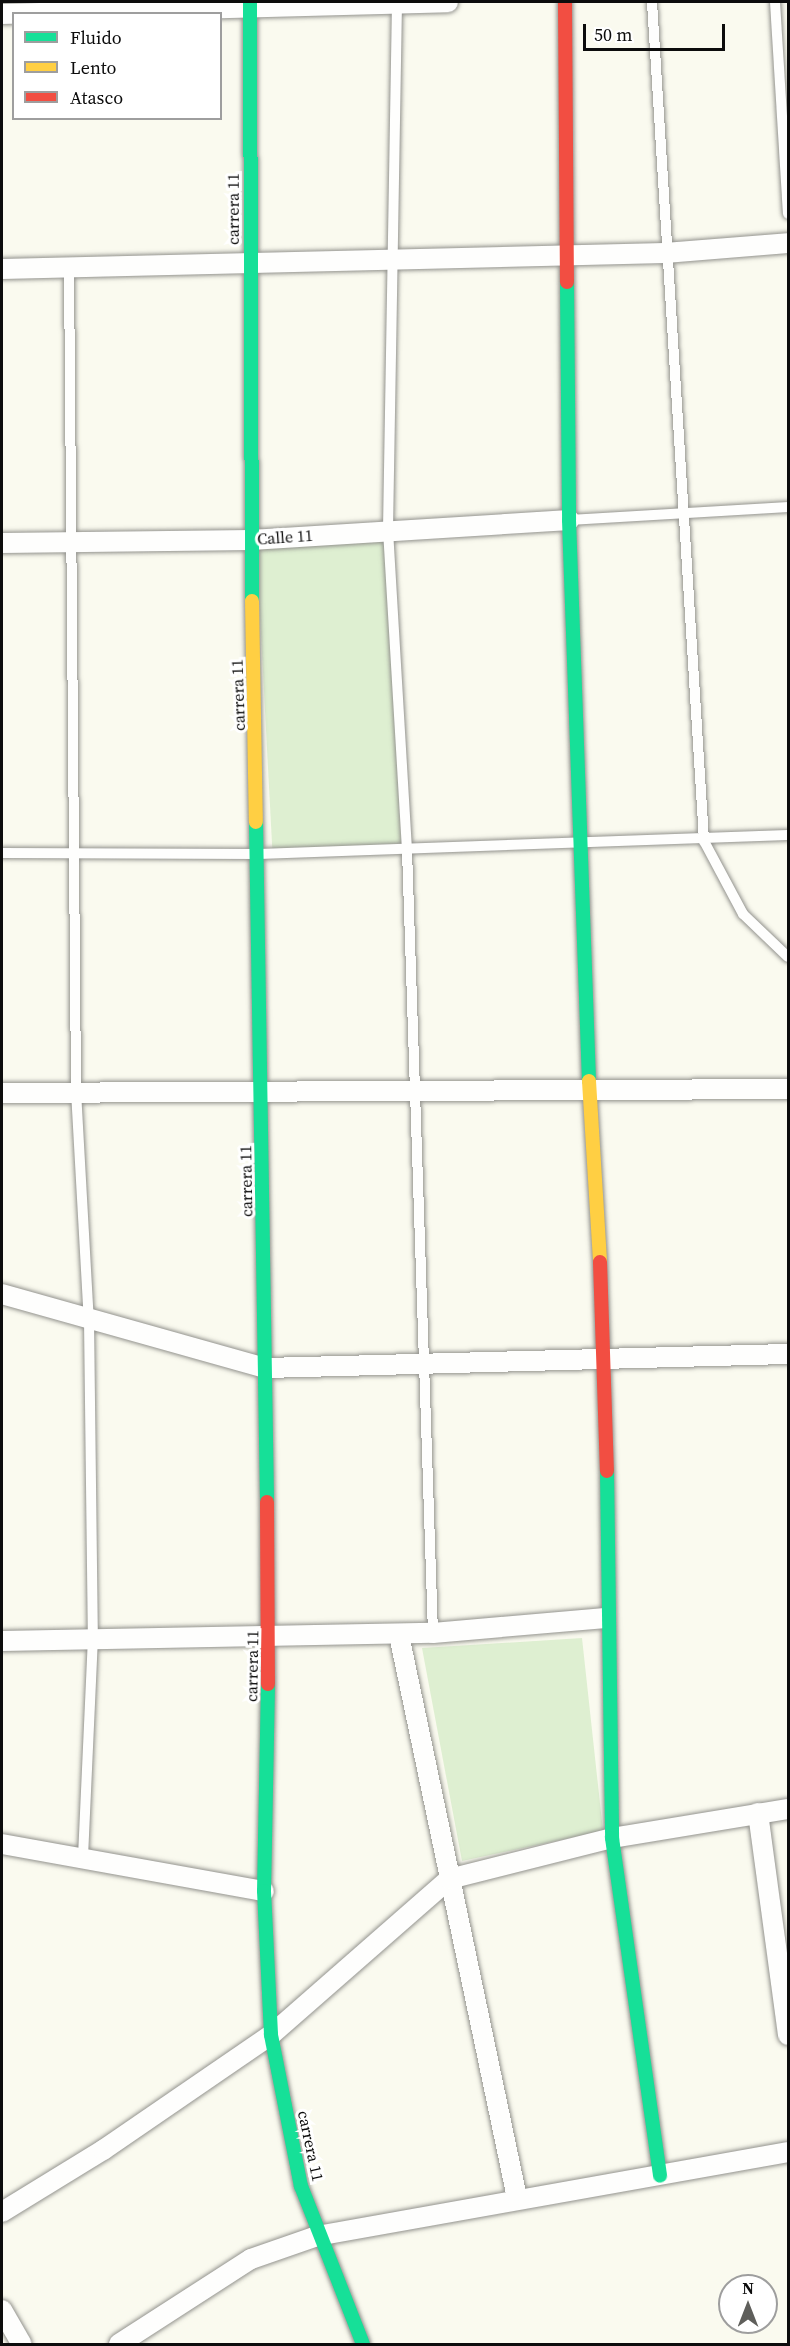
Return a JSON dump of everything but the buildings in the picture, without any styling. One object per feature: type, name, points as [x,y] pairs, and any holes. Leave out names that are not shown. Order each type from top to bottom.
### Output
[{"type":"street","points":[[52,12],[250,4],[448,2]]},
{"type":"street","points":[[565,2],[569,520],[584,846],[589,1088],[606,1356],[605,1618],[612,1838],[660,2176]]},
{"type":"street","name":"carrera 11","points":[[250,4],[251,540],[259,854],[269,1633],[264,1891],[271,2036],[317,2236],[363,2344]]},
{"type":"street","points":[[2,269],[665,253],[789,243]]},
{"type":"street","name":"Calle 11","points":[[2,543],[251,540],[569,520]]},
{"type":"street","points":[[2,1094],[76,1091],[415,1094],[589,1088],[789,1089]]},
{"type":"street","points":[[2,1294],[266,1368],[424,1368],[606,1356],[789,1354]]},
{"type":"street","points":[[2,1641],[269,1633],[399,1635],[605,1618]]},
{"type":"street","points":[[399,1635],[517,2198]]},
{"type":"street","points":[[2,2212],[103,2150],[271,2036],[449,1879],[612,1838],[789,1809]]},
{"type":"street","points":[[758,1813],[789,2036]]},
{"type":"street","points":[[2,1844],[83,1862],[264,1891]]},
{"type":"street","points":[[119,2344],[251,2259],[317,2236],[517,2198],[660,2176],[789,2152]]},
{"type":"street","points":[[2,2310],[22,2344]]},
{"type":"lane","points":[[652,2],[665,253],[704,841],[743,914],[789,957]]},
{"type":"lane","points":[[775,2],[789,214]]},
{"type":"lane","points":[[397,3],[388,530],[407,850],[432,1633]]},
{"type":"lane","points":[[69,269],[74,543],[76,1091],[89,1320],[93,1637],[83,1862]]},
{"type":"lane","points":[[569,520],[789,507]]},
{"type":"lane","points":[[2,853],[259,854],[584,846],[789,835]]},
{"type":"green space","points":[[385,535],[401,844],[272,850],[256,542]]},
{"type":"green space","points":[[582,1638],[603,1831],[462,1861],[422,1648]]},
{"type":"traffic: fast","points":[[250,2],[252,601]]},
{"type":"traffic: fast","points":[[567,282],[569,520],[589,1081]]},
{"type":"traffic: fast","points":[[256,822],[267,1502]]},
{"type":"traffic: fast","points":[[607,1471],[612,1838],[660,2176]]},
{"type":"traffic: fast","points":[[268,1684],[264,1891],[271,2035],[301,2186],[363,2344]]},
{"type":"traffic: slow","points":[[252,601],[256,822]]},
{"type":"traffic: slow","points":[[589,1081],[600,1262]]},
{"type":"traffic: jam","points":[[565,2],[567,282]]},
{"type":"traffic: jam","points":[[600,1262],[607,1471]]},
{"type":"traffic: jam","points":[[267,1502],[268,1684]]}]
